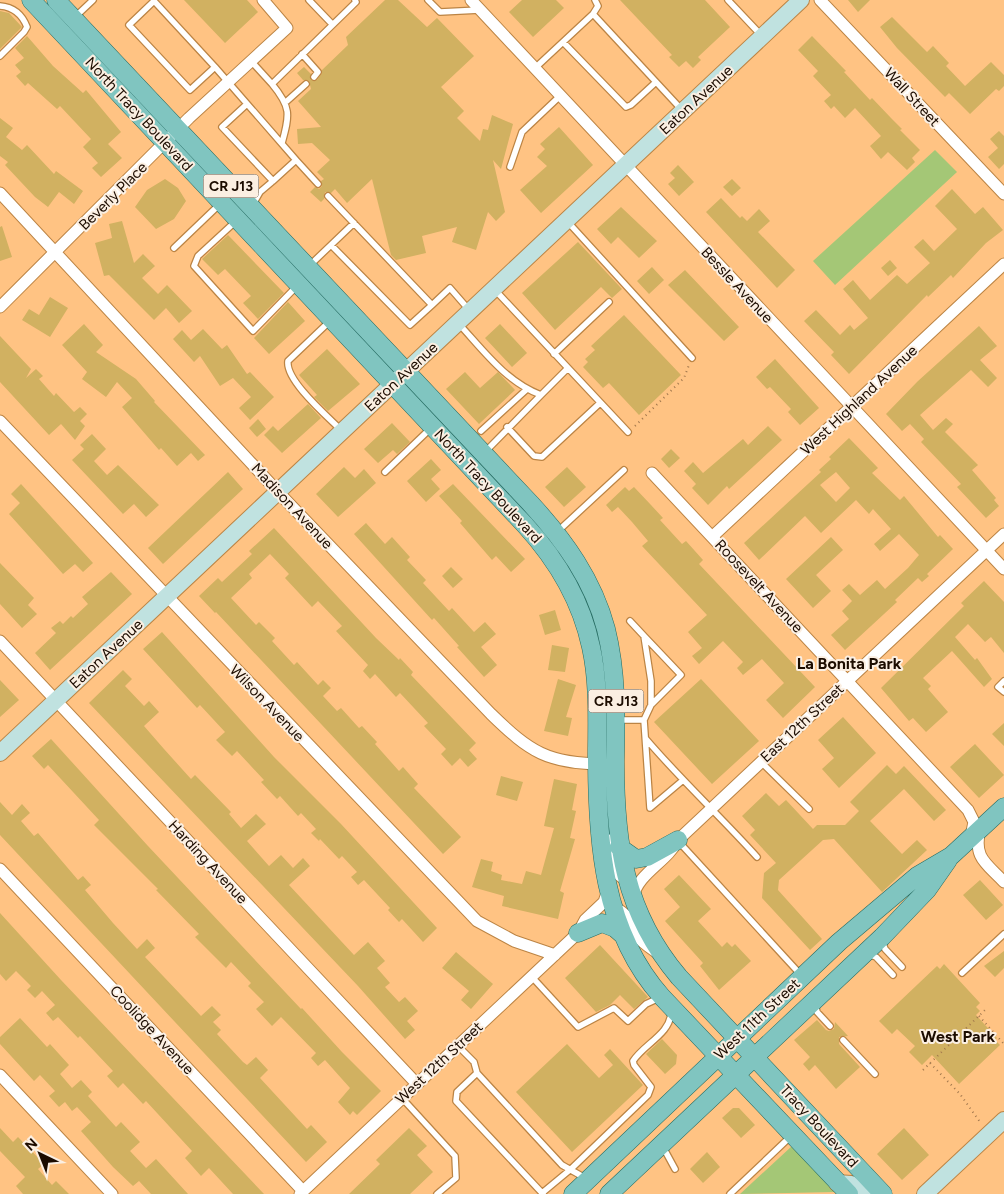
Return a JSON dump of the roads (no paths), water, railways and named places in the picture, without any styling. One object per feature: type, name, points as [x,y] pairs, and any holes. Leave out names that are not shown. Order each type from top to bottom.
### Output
[{"type":"main road","name":"North Tracy Boulevard","points":[[32,0],[542,544],[571,589],[589,640],[596,682],[597,809],[599,844],[608,888],[606,908],[623,935],[638,966],[666,1002],[735,1076]]},
{"type":"main road","name":"North Tracy Boulevard","points":[[56,0],[483,453],[556,533],[581,568],[601,614],[613,666],[619,847],[634,880],[632,898],[643,924],[665,960],[754,1057]]},
{"type":"main road","name":"West 11th Street","points":[[609,1194],[865,954],[928,890],[951,856],[1004,807]]},
{"type":"main road","points":[[619,847],[636,859],[647,857],[678,840]]},
{"type":"main road","name":"West 11th Street","points":[[573,1194],[849,933],[917,876],[951,856]]},
{"type":"main road","points":[[578,933],[602,923],[615,928],[623,935]]},
{"type":"main road","name":"Tracy Boulevard","points":[[754,1057],[883,1194]]},
{"type":"main road","name":"Tracy Boulevard","points":[[735,1076],[843,1188]]},
{"type":"street","name":"Beverly Place","points":[[0,307],[178,129],[287,28],[264,0]]},
{"type":"street","name":"Bessle Avenue","points":[[471,0],[1004,569]]},
{"type":"street","name":"Eaton Avenue","points":[[0,753],[495,290],[801,0]]},
{"type":"street","name":"Wall Street","points":[[820,0],[1004,194]]},
{"type":"street","name":"Madison Avenue","points":[[0,193],[279,493],[520,742],[556,760],[615,764]]},
{"type":"street","name":"West Highland Avenue","points":[[713,536],[1004,264]]},
{"type":"street","name":"Wilson Avenue","points":[[0,421],[166,598],[477,921],[514,941],[555,955]]},
{"type":"street","name":"Roosevelt Avenue","points":[[652,473],[968,810],[974,822],[976,845],[979,854],[1004,882]]},
{"type":"street","name":"East 12th Street","points":[[634,880],[671,853],[678,840],[1004,534]]},
{"type":"street","name":"Harding Avenue","points":[[0,641],[416,1083]]},
{"type":"street","points":[[597,809],[608,830],[616,872],[634,880]]},
{"type":"street","name":"Coolidge Avenue","points":[[0,869],[301,1192]]},
{"type":"street","points":[[578,933],[585,920],[606,908],[627,915],[640,939],[665,960]]},
{"type":"street","name":"West 12th Street","points":[[301,1192],[578,933]]},
{"type":"street","points":[[0,1075],[112,1194]]},
{"type":"street","points":[[926,1194],[1004,1120]]},
{"type":"street","points":[[843,1188],[851,1184],[864,1194]]},
{"type":"lane","points":[[19,13],[32,0]]},
{"type":"lane","points":[[74,18],[93,0]]},
{"type":"lane","points":[[310,0],[332,24]]},
{"type":"lane","points":[[272,84],[356,0]]},
{"type":"lane","points":[[428,0],[440,12],[480,10]]},
{"type":"lane","points":[[534,68],[593,14],[598,6],[596,0]]},
{"type":"lane","points":[[728,0],[762,36]]},
{"type":"lane","points":[[215,67],[190,90],[129,25],[154,2],[215,67],[318,184]]},
{"type":"lane","points":[[0,6],[8,7],[19,13],[25,22],[26,29],[0,56]]},
{"type":"lane","points":[[593,14],[684,112]]},
{"type":"lane","points":[[562,42],[626,107],[631,106],[656,82]]},
{"type":"lane","points":[[302,54],[318,72],[314,77]]},
{"type":"lane","points":[[251,61],[286,102],[289,119],[282,143]]},
{"type":"lane","points":[[286,102],[306,84]]},
{"type":"lane","points":[[510,166],[522,132],[560,96]]},
{"type":"lane","points":[[247,104],[222,127],[273,181]]},
{"type":"lane","points":[[296,160],[260,192],[251,207],[198,256],[194,266],[253,331],[299,285]]},
{"type":"lane","points":[[174,248],[235,190]]},
{"type":"lane","points":[[328,196],[432,305]]},
{"type":"lane","points":[[567,221],[692,358]]},
{"type":"lane","points":[[308,267],[354,223]]},
{"type":"lane","points":[[331,245],[410,325],[450,288],[471,312]]},
{"type":"lane","points":[[495,290],[628,432]]},
{"type":"lane","points":[[554,354],[609,302]]},
{"type":"lane","points":[[331,319],[288,361],[287,367],[292,378],[342,432]]},
{"type":"lane","points":[[458,323],[502,370],[526,390],[540,395]]},
{"type":"lane","points":[[483,453],[568,368]]},
{"type":"lane","points":[[481,430],[526,390]]},
{"type":"lane","points":[[507,427],[534,456],[542,457],[600,403]]},
{"type":"lane","points":[[386,472],[433,427]]},
{"type":"lane","points":[[542,544],[624,470]]},
{"type":"lane","points":[[630,621],[681,675],[651,705],[644,720],[650,808],[682,781]]},
{"type":"lane","points":[[644,636],[651,705]]},
{"type":"lane","points":[[1004,681],[998,687],[1004,692]]},
{"type":"lane","points":[[616,720],[644,720]]},
{"type":"lane","points":[[646,739],[682,781],[713,808],[757,857]]},
{"type":"lane","points":[[761,762],[809,809]]},
{"type":"lane","points":[[678,840],[802,976]]},
{"type":"lane","points":[[962,973],[1004,934]]},
{"type":"lane","points":[[882,937],[885,949],[902,967]]},
{"type":"lane","points":[[865,954],[876,957],[893,975]]},
{"type":"lane","points":[[477,1073],[457,1092],[456,1101],[543,1193],[571,1169],[648,1095],[651,1086],[634,1065],[633,1061],[669,1023],[666,1002],[646,1004],[628,1021],[614,1008],[578,1027],[532,977]]},
{"type":"lane","points":[[816,1000],[817,1012],[830,1026]]},
{"type":"lane","points":[[843,1040],[875,1074]]},
{"type":"lane","points":[[458,1046],[474,1062],[477,1073],[562,1165],[588,1180]]},
{"type":"lane","points":[[401,1097],[455,1156],[456,1178],[437,1194]]},
{"type":"lane","points":[[730,1194],[792,1136]]},
{"type":"lane","points":[[661,1145],[675,1169]]},
{"type":"district","name":"La Bonita Park","points":[[849,663]]},
{"type":"district","name":"West Park","points":[[958,1036]]}]
